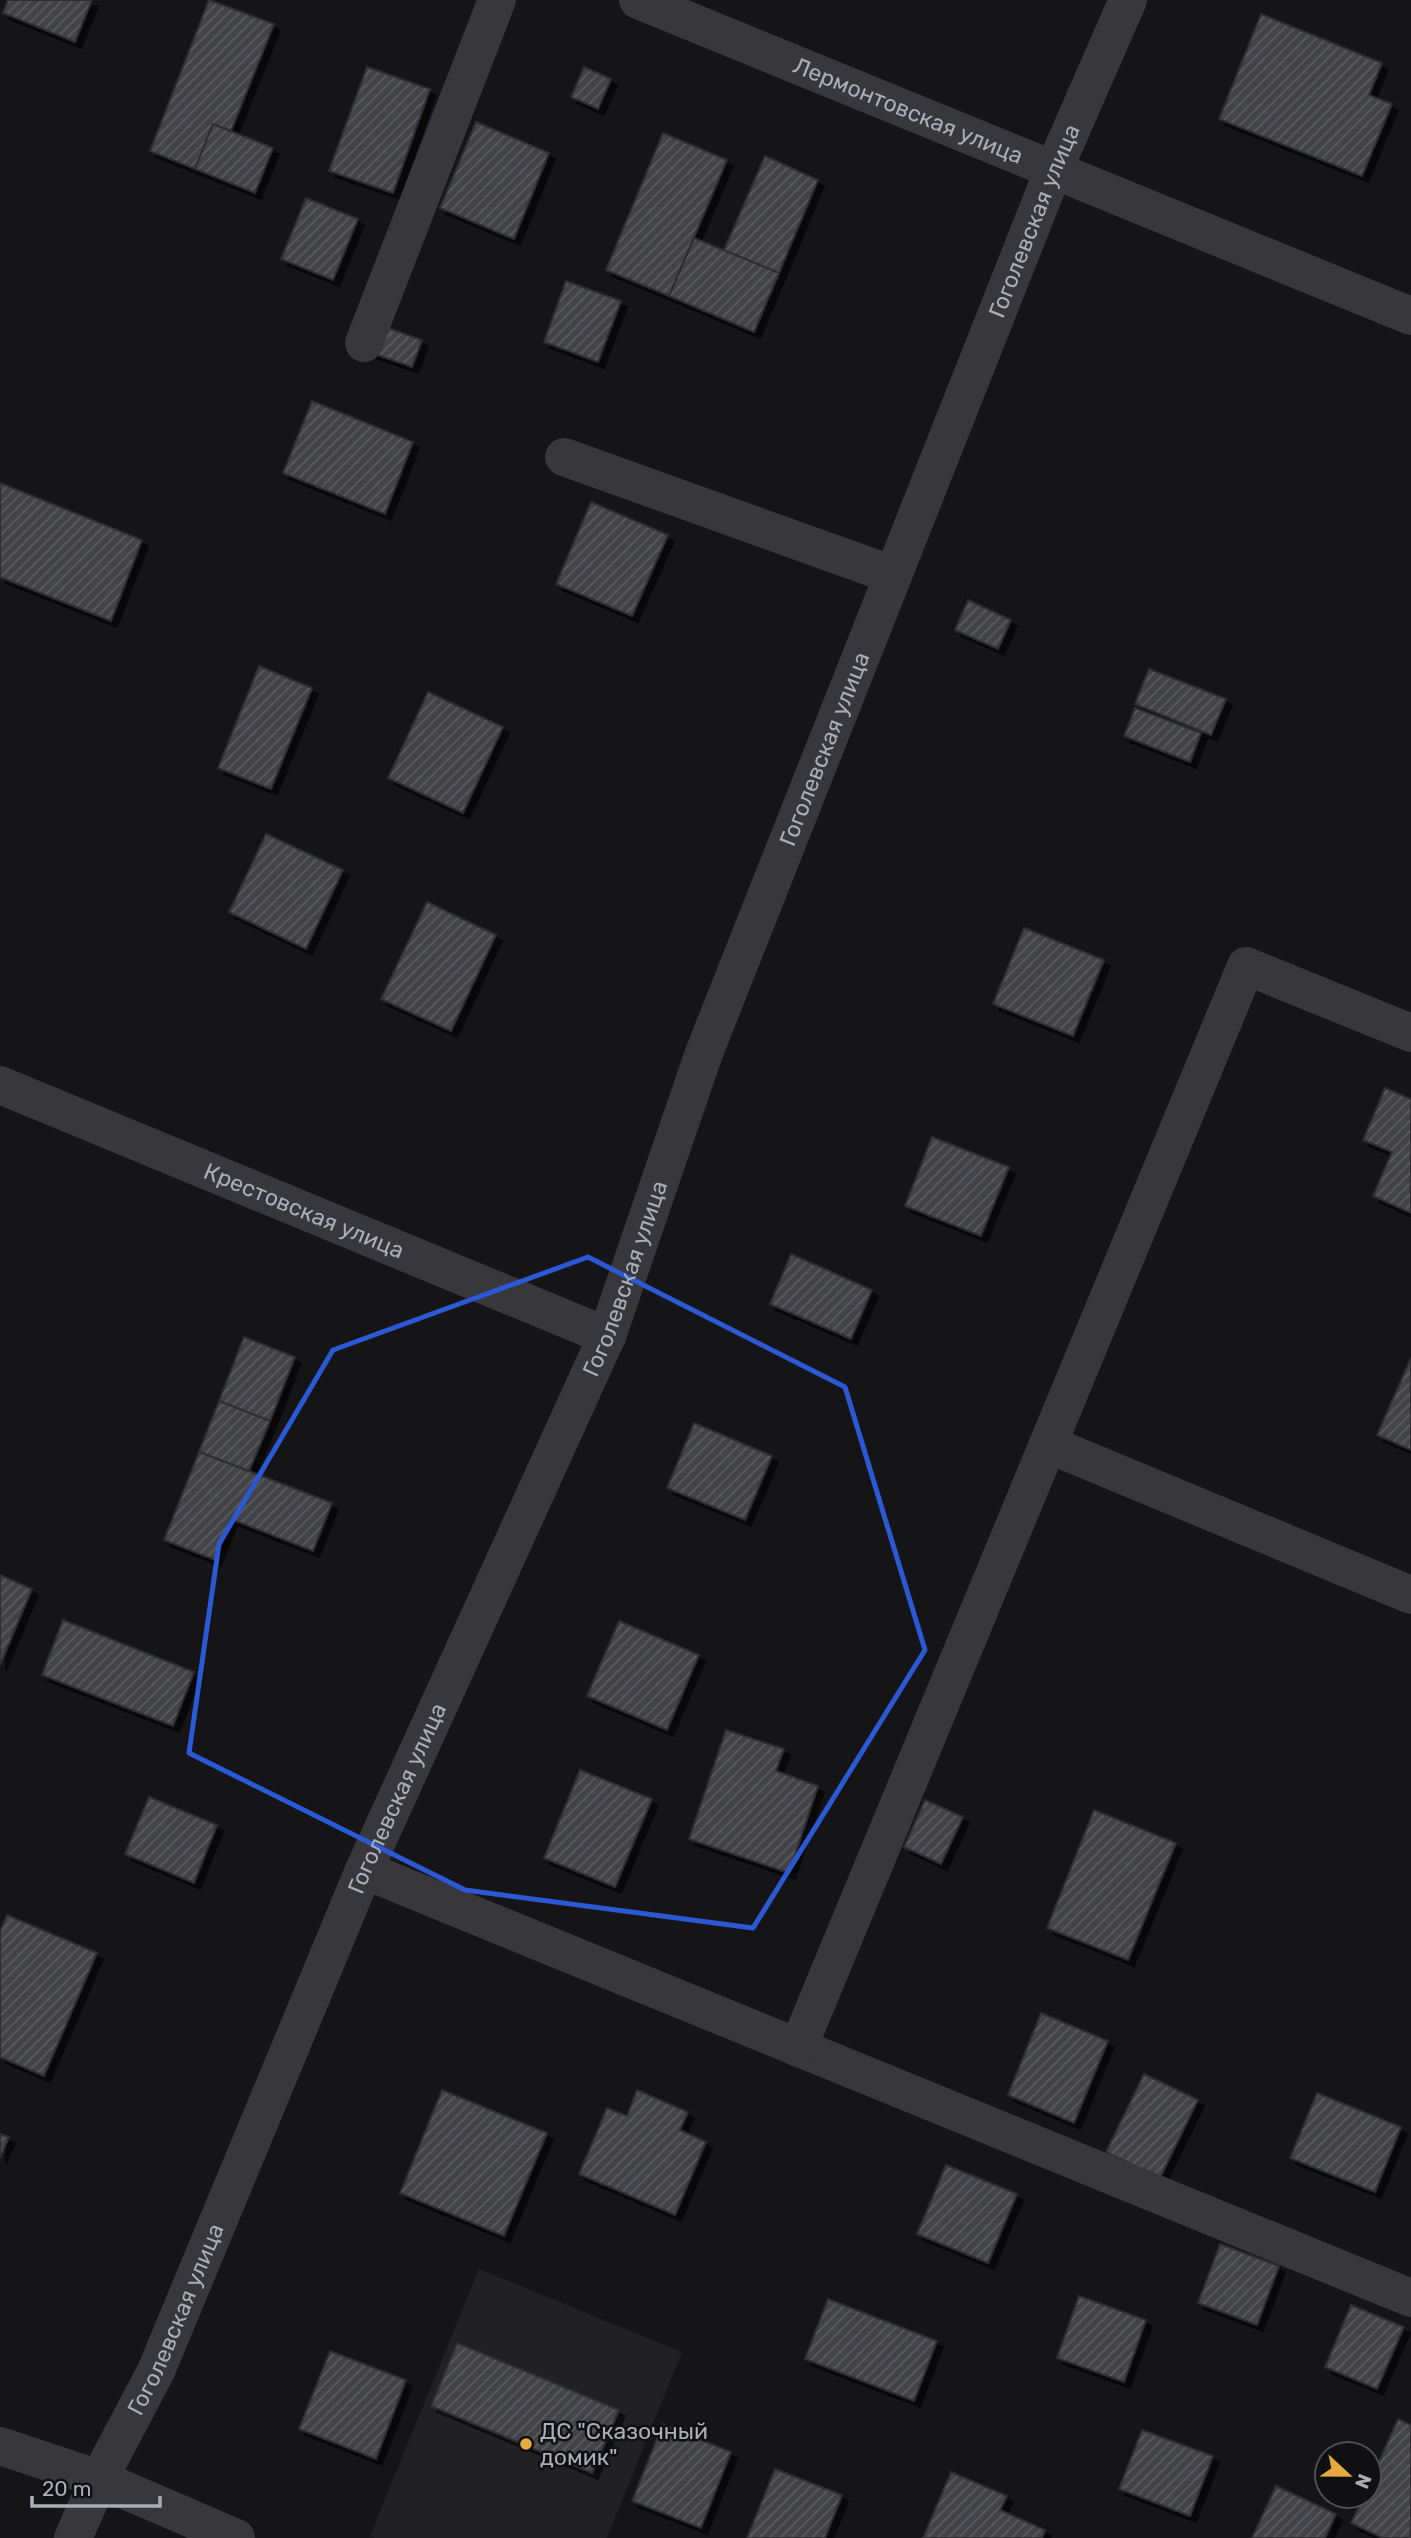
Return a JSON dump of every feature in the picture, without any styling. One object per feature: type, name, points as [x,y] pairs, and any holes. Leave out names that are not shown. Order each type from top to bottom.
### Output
[{"type":"street","points":[[363,343],[497,0]]},
{"type":"street","name":"Лермонтовская улица","points":[[638,0],[1411,316]]},
{"type":"street","name":"Гоголевская улица","points":[[73,2538],[99,2479],[156,2371],[364,1870],[607,1336],[704,1053],[1054,169],[1128,0]]},
{"type":"street","points":[[564,457],[893,575]]},
{"type":"street","points":[[799,2048],[1246,966],[1411,1033]]},
{"type":"street","name":"Крестовская улица","points":[[0,1085],[607,1336]]},
{"type":"street","points":[[1050,1445],[1411,1595]]},
{"type":"street","points":[[364,1870],[1411,2298]]},
{"type":"street","points":[[0,2446],[99,2479],[236,2538]]},
{"type":"highlighted area","points":[[588,1257],[845,1387],[925,1650],[753,1928],[465,1890],[189,1753],[219,1544],[333,1350]]},
{"type":"shaded area","name":"ДС \"Сказочный домик\"","points":[[479,2269],[682,2352],[607,2538],[370,2536]]},
{"type":"building","points":[[8,0],[92,0],[75,42],[3,13]]},
{"type":"building","points":[[209,0],[274,24],[231,131],[213,124],[195,169],[150,151]]},
{"type":"building","points":[[1261,14],[1382,63],[1369,95],[1392,104],[1362,176],[1219,119]]},
{"type":"building","points":[[367,67],[430,89],[393,193],[329,171]]},
{"type":"building","points":[[584,67],[611,79],[598,109],[571,97]]},
{"type":"building","points":[[476,122],[549,153],[514,239],[440,208]]},
{"type":"building","points":[[213,124],[273,148],[255,193],[195,169]]},
{"type":"building","points":[[663,133],[727,160],[669,296],[606,270]]},
{"type":"building","points":[[765,156],[818,180],[779,273],[724,250]]},
{"type":"building","points":[[306,198],[358,219],[333,280],[281,259]]},
{"type":"building","points":[[694,238],[779,273],[754,332],[669,296]]},
{"type":"building","points":[[566,281],[621,301],[598,362],[544,342]]},
{"type":"building","points":[[377,324],[422,340],[412,367],[366,351]]},
{"type":"building","points":[[312,401],[413,442],[385,514],[283,473]]},
{"type":"building","points":[[0,483],[142,540],[111,621],[0,577]]},
{"type":"building","points":[[591,502],[668,535],[632,616],[556,584]]},
{"type":"building","points":[[968,600],[1011,620],[998,649],[955,630]]},
{"type":"building","points":[[259,666],[312,688],[271,789],[218,768]]},
{"type":"building","points":[[1149,669],[1226,699],[1211,735],[1135,704]]},
{"type":"building","points":[[428,692],[503,727],[463,813],[388,778]]},
{"type":"building","points":[[1135,708],[1201,733],[1190,762],[1124,736]]},
{"type":"building","points":[[266,834],[343,870],[306,949],[229,912]]},
{"type":"building","points":[[427,902],[496,935],[451,1031],[381,999]]},
{"type":"building","points":[[1024,928],[1104,960],[1073,1036],[993,1004]]},
{"type":"building","points":[[1385,1088],[1411,1099],[1411,1213],[1373,1196],[1392,1152],[1363,1140]]},
{"type":"building","points":[[932,1137],[1009,1167],[981,1236],[905,1206]]},
{"type":"building","points":[[791,1254],[872,1290],[851,1339],[770,1304]]},
{"type":"building","points":[[244,1337],[295,1357],[270,1421],[219,1401]]},
{"type":"building","points":[[1411,1358],[1411,1450],[1377,1435]]},
{"type":"building","points":[[219,1401],[270,1421],[249,1471],[199,1452]]},
{"type":"building","points":[[694,1423],[772,1456],[745,1520],[667,1488]]},
{"type":"building","points":[[199,1452],[332,1503],[313,1551],[231,1519],[215,1560],[164,1540]]},
{"type":"building","points":[[0,1575],[32,1589],[0,1665]]},
{"type":"building","points":[[63,1620],[194,1672],[173,1726],[42,1675]]},
{"type":"building","points":[[619,1621],[699,1655],[667,1730],[587,1696]]},
{"type":"building","points":[[726,1730],[784,1749],[776,1771],[818,1786],[789,1873],[689,1839]]},
{"type":"building","points":[[580,1770],[652,1799],[615,1887],[544,1858]]},
{"type":"building","points":[[149,1797],[217,1825],[194,1883],[125,1854]]},
{"type":"building","points":[[925,1800],[963,1817],[941,1864],[904,1847]]},
{"type":"building","points":[[1094,1810],[1176,1843],[1128,1960],[1047,1928]]},
{"type":"building","points":[[7,1915],[97,1953],[44,2076],[0,2057],[0,1931]]},
{"type":"building","points":[[1041,2013],[1108,2041],[1074,2123],[1008,2095]]},
{"type":"building","points":[[1144,2074],[1198,2100],[1160,2178],[1106,2152]]},
{"type":"building","points":[[442,2090],[547,2133],[504,2236],[400,2193]]},
{"type":"building","points":[[637,2090],[688,2112],[680,2130],[706,2142],[675,2215],[579,2174],[607,2108],[627,2116]]},
{"type":"building","points":[[1317,2093],[1401,2127],[1375,2192],[1290,2158]]},
{"type":"building","points":[[0,2134],[9,2137],[0,2158]]},
{"type":"building","points":[[946,2165],[1017,2194],[988,2263],[917,2234]]},
{"type":"building","points":[[1220,2244],[1279,2266],[1257,2325],[1198,2303]]},
{"type":"building","points":[[1079,2296],[1146,2320],[1124,2382],[1057,2358]]},
{"type":"building","points":[[828,2299],[937,2341],[914,2401],[805,2359]]},
{"type":"building","points":[[1351,2305],[1404,2327],[1377,2389],[1325,2367]]},
{"type":"building","points":[[457,2343],[619,2410],[592,2473],[431,2406]]},
{"type":"building","points":[[330,2351],[406,2380],[376,2459],[299,2429]]},
{"type":"building","points":[[1398,2419],[1411,2425],[1411,2538],[1383,2538],[1351,2523],[1357,2510],[1383,2510],[1383,2453]]},
{"type":"building","points":[[663,2424],[731,2452],[701,2528],[632,2501]]},
{"type":"building","points":[[1142,2430],[1213,2456],[1190,2516],[1119,2489]]},
{"type":"building","points":[[775,2469],[842,2495],[825,2538],[747,2538]]},
{"type":"building","points":[[951,2472],[1007,2496],[1000,2510],[1045,2530],[1042,2538],[923,2538]]},
{"type":"building","points":[[1276,2486],[1313,2503],[1313,2510],[1327,2510],[1336,2514],[1325,2538],[1252,2538]]},
{"type":"place","name":"ДС \"Сказочный домик\"","points":[[526,2444]]}]
